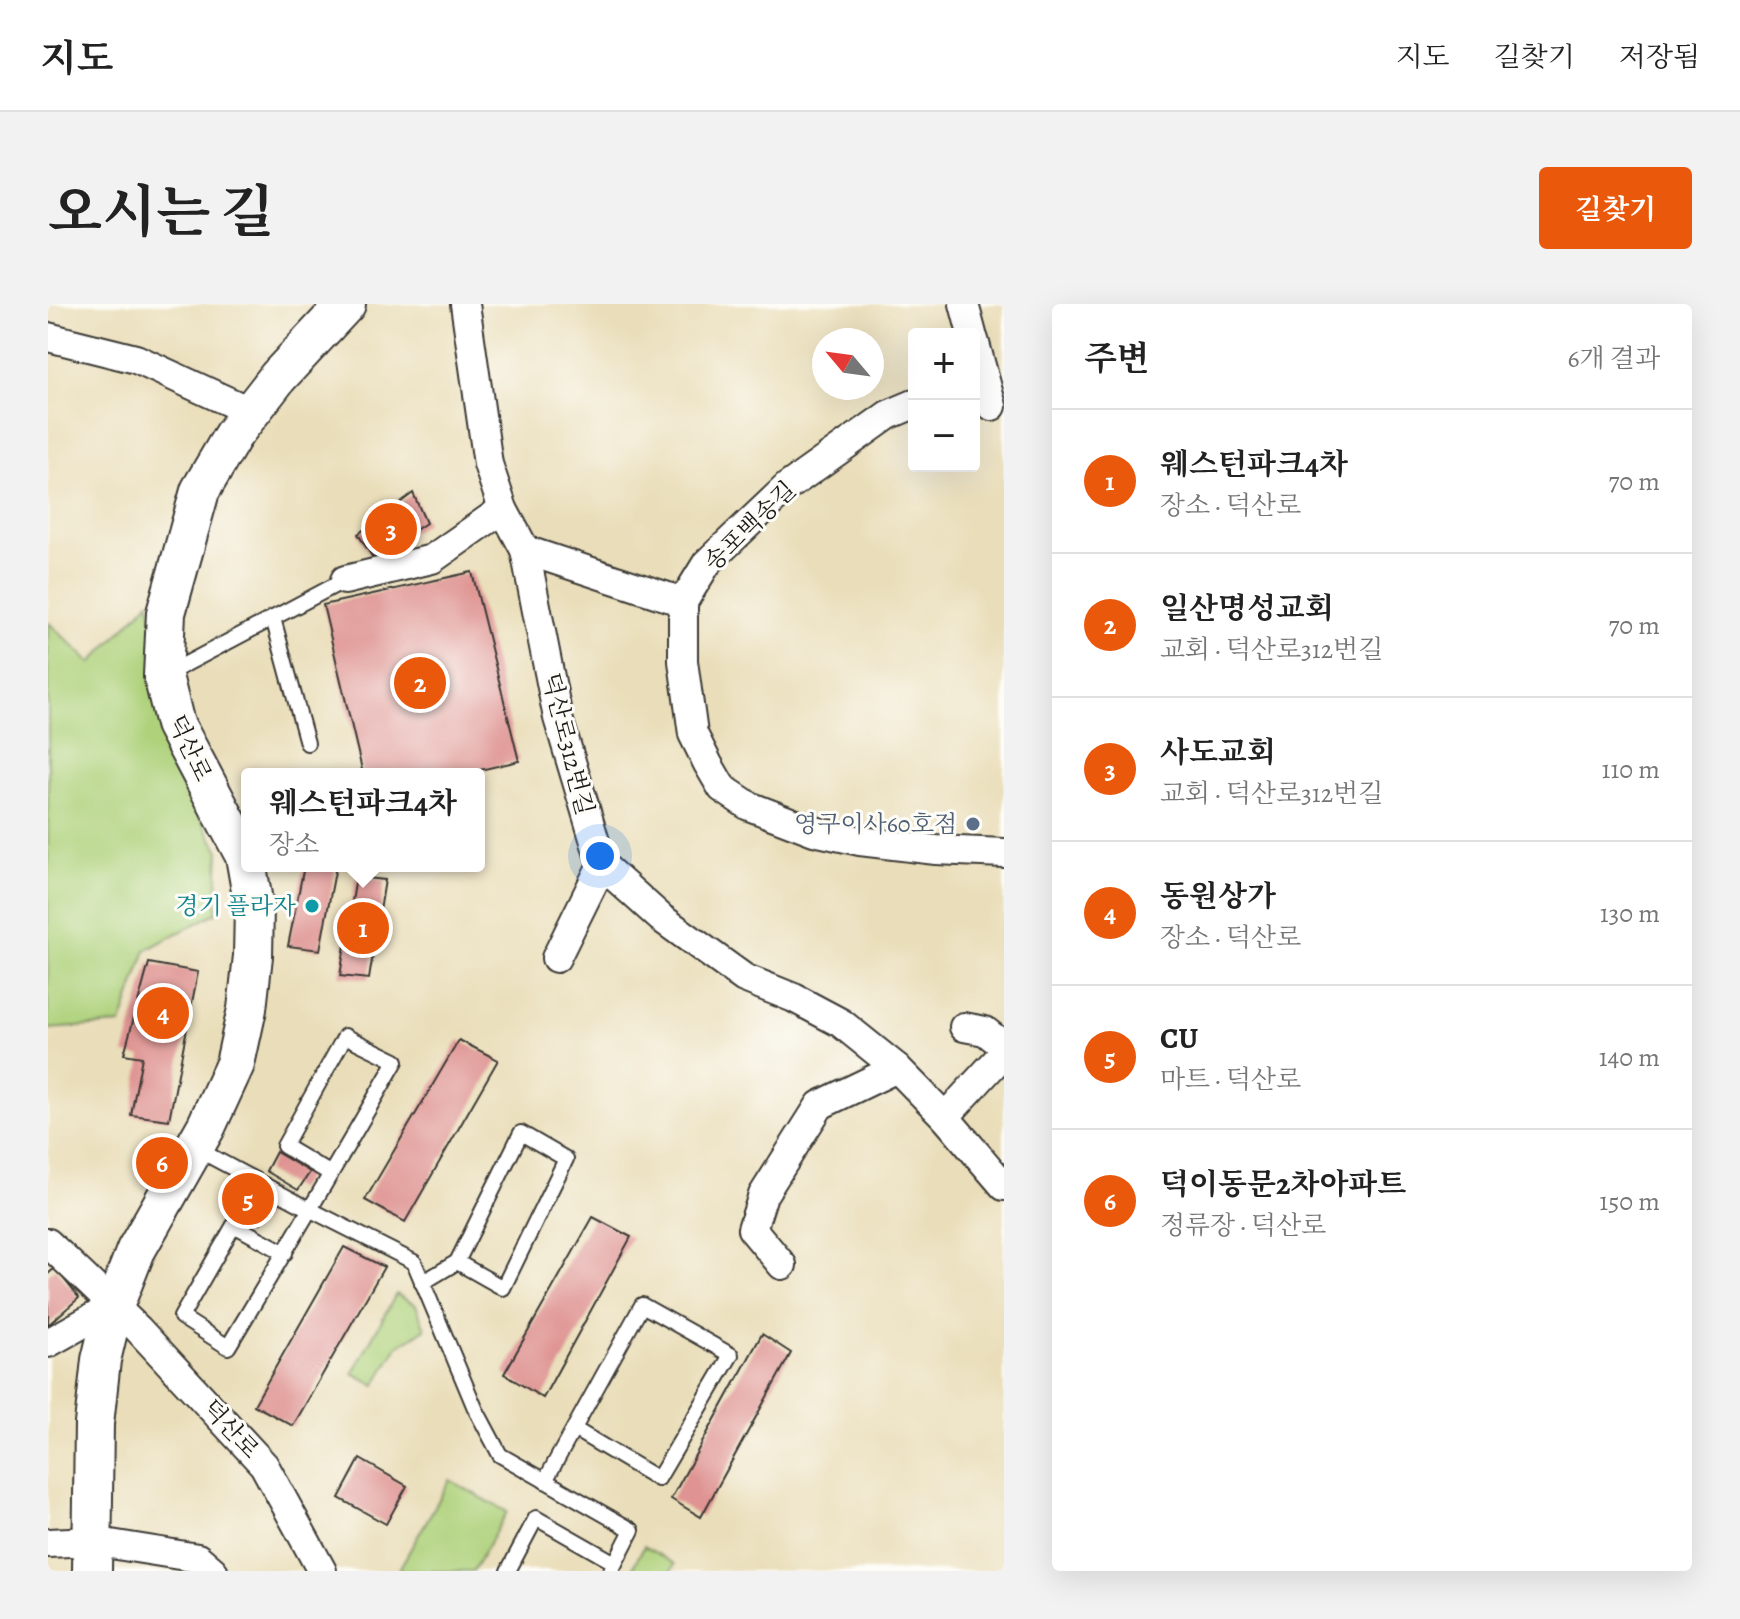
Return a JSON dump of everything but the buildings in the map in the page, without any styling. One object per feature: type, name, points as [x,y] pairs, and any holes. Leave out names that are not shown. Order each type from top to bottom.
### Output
[{"type":"street","name":"덕산로","points":[[241,848],[175,724],[163,676],[166,613],[200,491],[233,435],[278,377],[346,304]]},
{"type":"street","name":"덕산로312번길","points":[[465,304],[488,464],[503,509],[525,550],[558,718],[602,865]]},
{"type":"street","points":[[964,304],[970,328]]},
{"type":"street","points":[[48,337],[136,359],[251,412]]},
{"type":"street","points":[[980,364],[990,404]]},
{"type":"street","name":"송포백송길","points":[[683,602],[707,563],[787,487],[888,415],[908,407]]},
{"type":"street","points":[[345,580],[432,559],[503,509]]},
{"type":"street","points":[[525,550],[683,602],[683,661],[693,734],[722,788],[749,806],[814,831],[860,841],[936,850],[1004,853]]},
{"type":"street","points":[[556,958],[602,865],[661,918],[744,978],[794,998],[841,1023],[897,1068],[945,1117],[1004,1186]]},
{"type":"street","name":"덕산로","points":[[92,1556],[94,1424],[101,1360],[114,1306],[136,1250],[195,1148],[235,1064],[247,1009],[253,956],[254,907],[248,872]]},
{"type":"street","points":[[964,1027],[985,1031],[1004,1046]]},
{"type":"street","points":[[945,1117],[1004,1053]]},
{"type":"street","points":[[782,1265],[752,1229],[763,1195],[820,1105],[897,1068]]},
{"type":"street","points":[[48,1243],[114,1306],[48,1343]]},
{"type":"street","name":"덕산로","points":[[114,1306],[264,1465],[322,1571]]},
{"type":"street","points":[[48,1543],[92,1556],[198,1558],[213,1571]]},
{"type":"lane","points":[[163,676],[345,580]]},
{"type":"lane","points":[[273,618],[307,743]]},
{"type":"lane","points":[[285,1253],[234,1225],[181,1317],[228,1347],[285,1253],[311,1210],[396,1061],[345,1036],[284,1146],[331,1174]]},
{"type":"lane","points":[[422,1283],[457,1262],[521,1133],[566,1159],[503,1288],[457,1262]]},
{"type":"lane","points":[[195,1148],[414,1262],[475,1408],[500,1455],[632,1530],[613,1567],[536,1518],[508,1571]]},
{"type":"lane","points":[[545,1481],[642,1305],[731,1355],[658,1479],[574,1429]]},
{"type":"green space","points":[[150,601],[165,756],[219,851],[216,913],[146,950],[121,1024],[48,1029],[48,622],[91,663]]},
{"type":"green space","points":[[396,1294],[416,1305],[425,1329],[398,1346],[375,1385],[353,1373]]},
{"type":"green space","points":[[450,1480],[507,1512],[473,1571],[398,1571]]},
{"type":"green space","points":[[644,1546],[675,1564],[671,1571],[631,1571]]},
{"type":"place","name":"사도교회","points":[[391,529]]},
{"type":"place","name":"일산명성교회","points":[[420,683]]},
{"type":"place","name":"영구이사60호점","points":[[973,824]]},
{"type":"place","name":"경기 플라자","points":[[312,906]]},
{"type":"place","name":"웨스턴파크4차","points":[[363,928]]},
{"type":"place","name":"동원상가","points":[[163,1013]]},
{"type":"place","name":"덕이동문2차아파트","points":[[162,1163]]},
{"type":"place","name":"CU","points":[[248,1199]]}]
